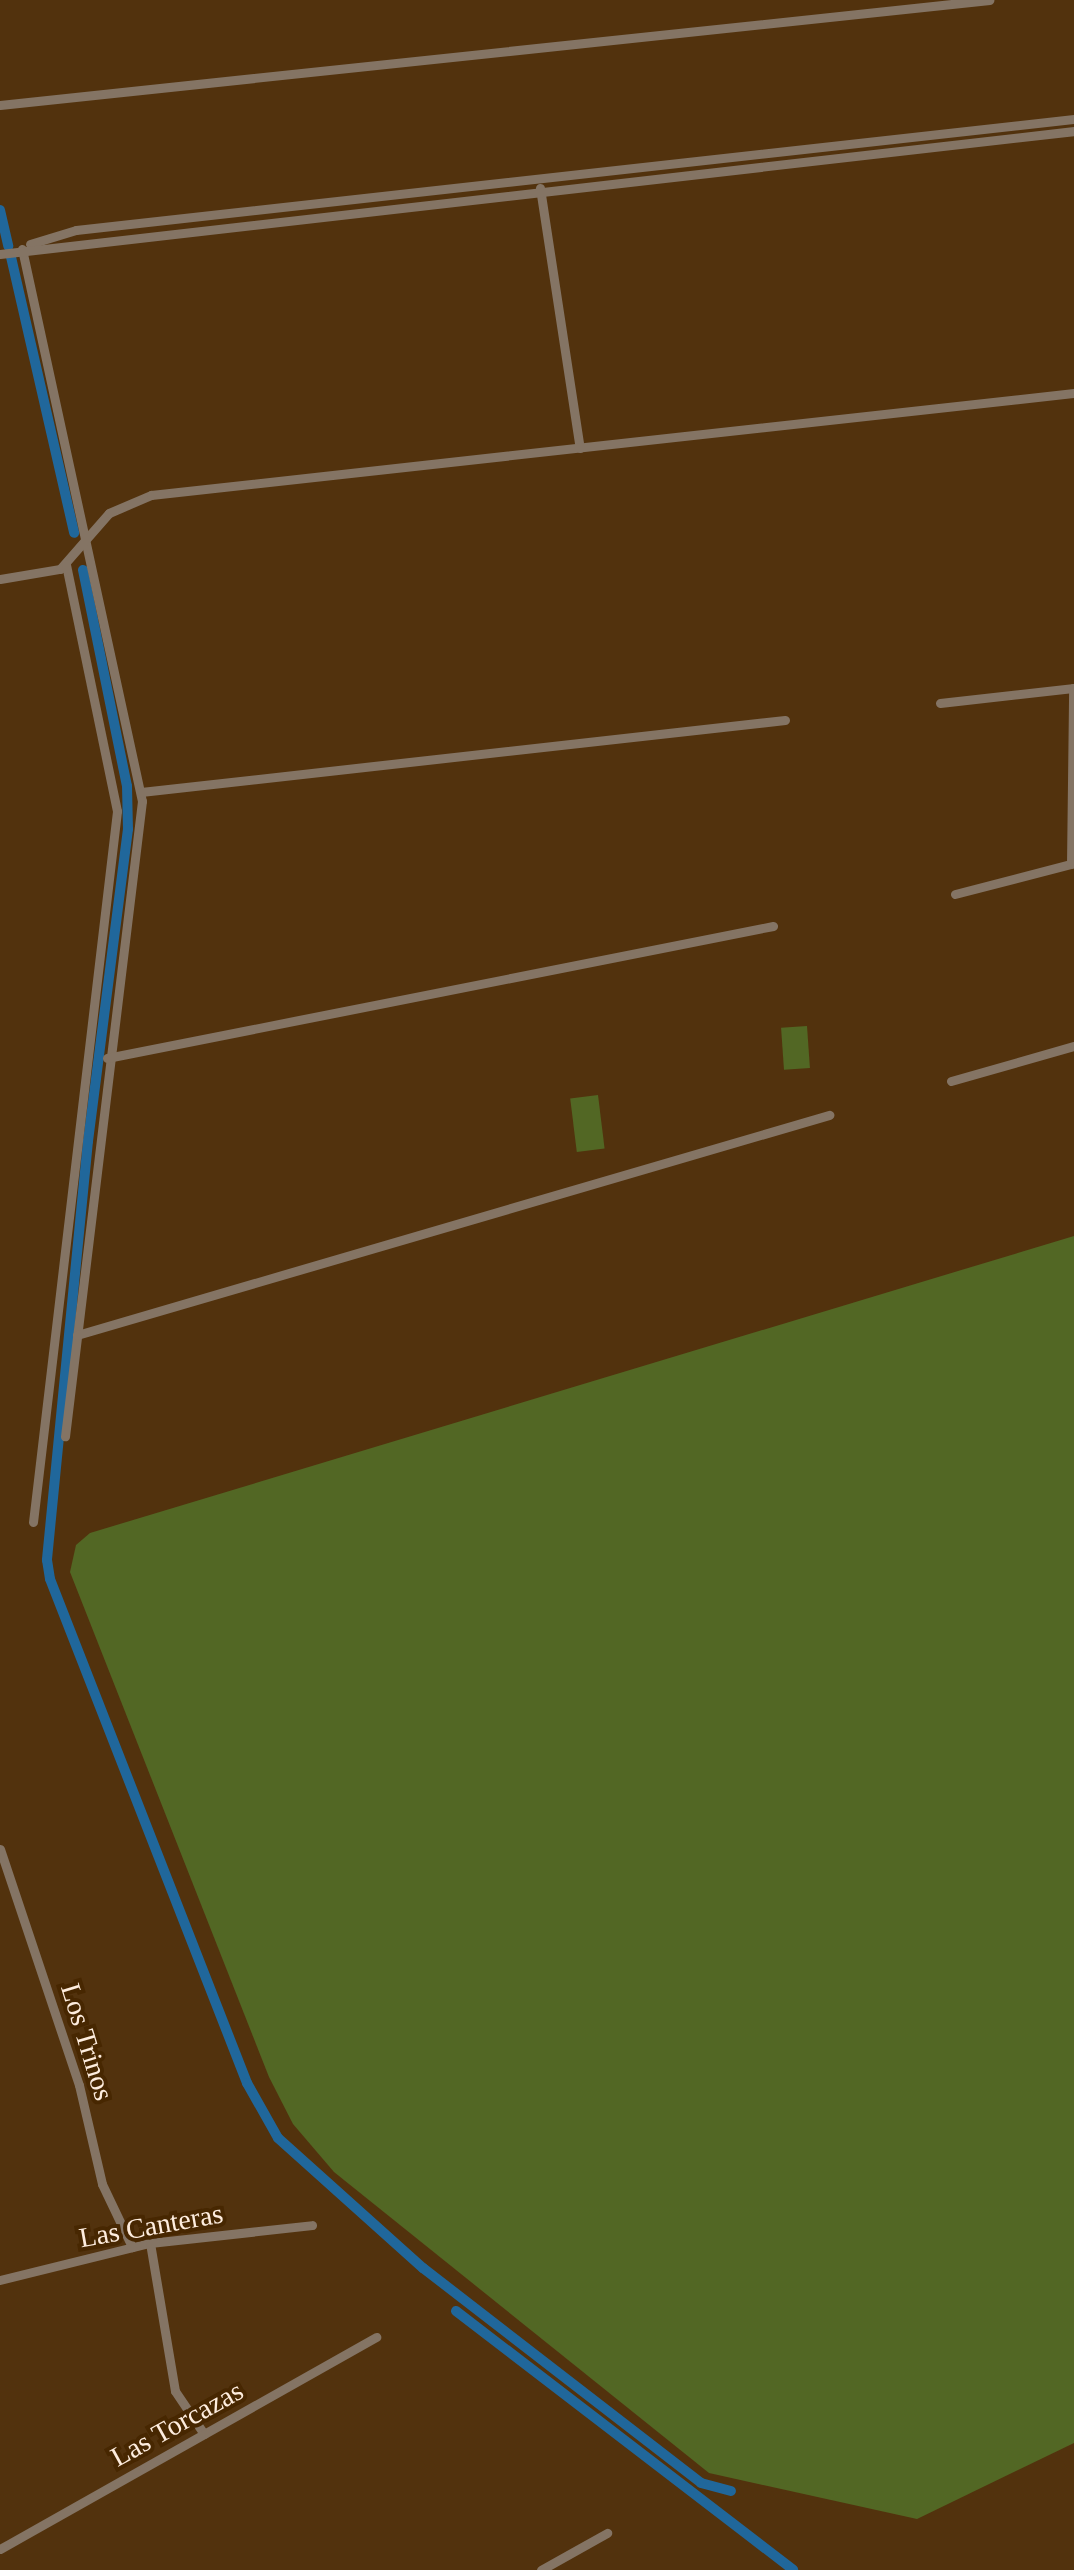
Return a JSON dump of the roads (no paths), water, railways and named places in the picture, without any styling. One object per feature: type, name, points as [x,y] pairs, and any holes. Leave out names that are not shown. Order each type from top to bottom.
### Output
[{"type":"street","points":[[0,105],[989,0]]},
{"type":"street","points":[[540,185],[1074,120]]},
{"type":"street","points":[[0,254],[76,230],[1074,131]]},
{"type":"street","points":[[540,185],[580,448]]},
{"type":"street","points":[[22,249],[142,792],[107,1058],[65,1436]]},
{"type":"street","points":[[0,580],[66,564],[116,508],[151,495],[1074,393]]},
{"type":"street","points":[[33,1522],[118,810],[66,564]]},
{"type":"street","points":[[940,704],[1074,688],[1072,864],[955,894]]},
{"type":"street","points":[[142,792],[785,720]]},
{"type":"street","points":[[107,1058],[773,926]]},
{"type":"street","points":[[951,1081],[1074,1046]]},
{"type":"street","points":[[77,1335],[829,1115]]},
{"type":"street","name":"Los Trinos","points":[[0,1849],[79,2084],[102,2184],[132,2247]]},
{"type":"street","name":"Las Canteras","points":[[0,2280],[132,2247],[312,2225]]},
{"type":"street","points":[[150,2244],[175,2391],[204,2434]]},
{"type":"street","name":"Las Torcazas","points":[[0,2549],[376,2337]]},
{"type":"street","points":[[541,2570],[607,2533]]},
{"type":"waterway","points":[[0,210],[8,246]]},
{"type":"waterway","points":[[11,257],[74,533]]},
{"type":"waterway","points":[[83,570],[127,786],[128,829],[88,1141],[47,1560],[50,1579],[247,2083],[278,2138],[423,2268],[701,2483],[731,2491]]},
{"type":"waterway","points":[[456,2311],[793,2570]]}]
